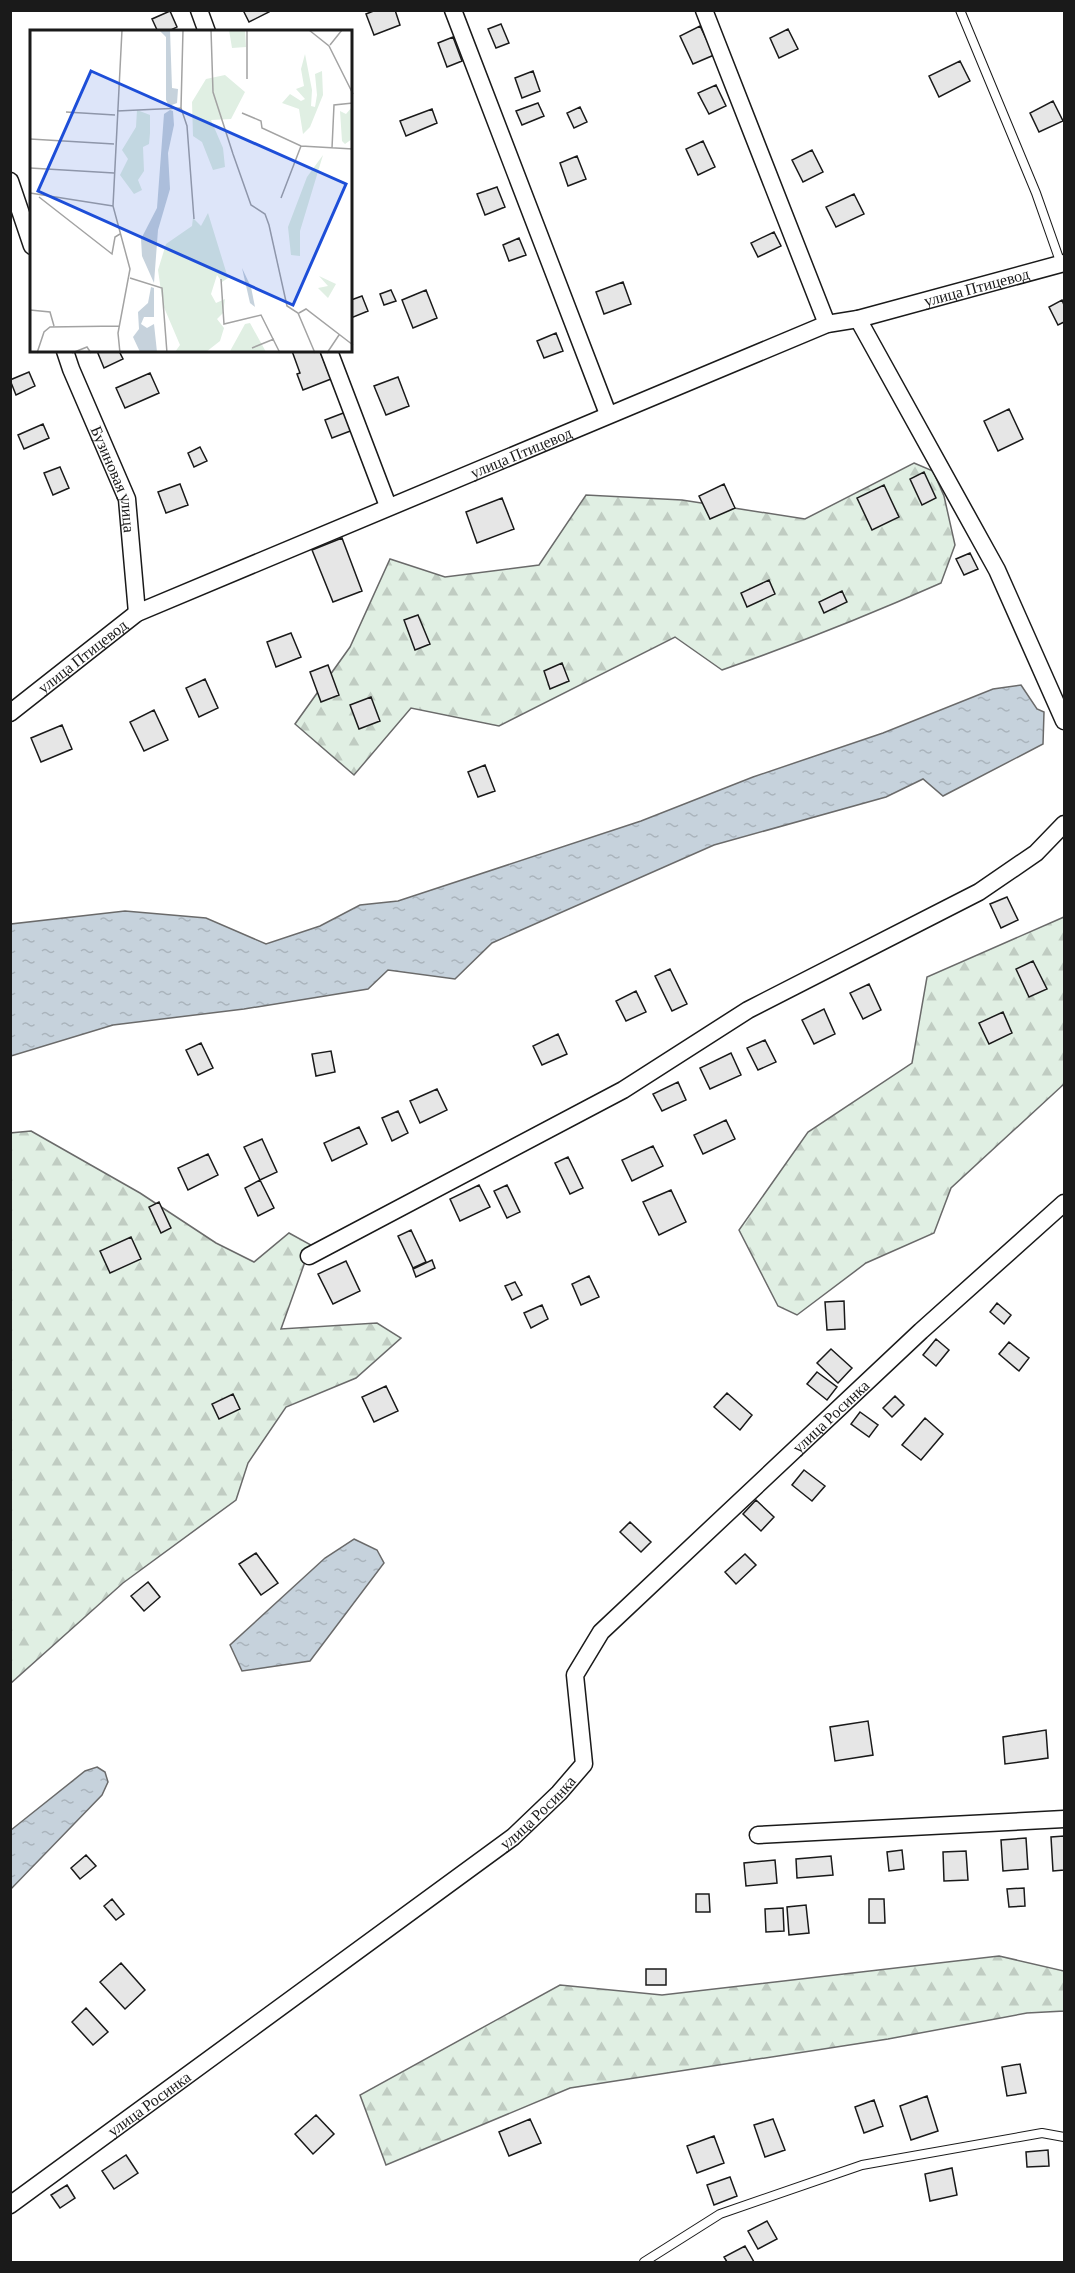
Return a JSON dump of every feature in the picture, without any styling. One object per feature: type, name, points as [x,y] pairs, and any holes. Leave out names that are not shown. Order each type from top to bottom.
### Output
[{"type":"street","points":[[199,10],[206,30]]},
{"type":"street","points":[[453,10],[608,414]]},
{"type":"street","points":[[704,10],[827,324]]},
{"type":"street","points":[[10,181],[30,240]]},
{"type":"street","name":"улица Птицевод","points":[[10,713],[137,613],[827,324],[858,319],[1063,264]]},
{"type":"street","points":[[858,319],[997,570],[1065,721]]},
{"type":"street","name":"Бузиновая улица","points":[[65,352],[127,499],[137,613]]},
{"type":"street","points":[[329,352],[388,506]]},
{"type":"street","points":[[309,1256],[623,1090],[748,1010],[979,891],[1036,853],[1065,824]]},
{"type":"street","name":"улица Росинка","points":[[10,2205],[513,1837],[559,1793],[584,1764],[575,1675],[601,1632],[921,1331],[1065,1203]]},
{"type":"street","points":[[758,1835],[1065,1819]]},
{"type":"lane","points":[[960,10],[1036,192],[1063,264]]},
{"type":"lane","points":[[644,2262],[720,2214],[862,2165],[1042,2133],[1065,2137]]},
{"type":"green space","points":[[914,463],[933,471],[944,496],[955,545],[941,583],[887,606],[722,670],[675,637],[499,726],[411,708],[354,775],[295,724],[350,647],[390,559],[445,577],[539,565],[586,495],[682,500],[805,519]]},
{"type":"green space","points":[[1064,917],[1064,1084],[951,1188],[934,1233],[866,1263],[797,1315],[778,1306],[739,1230],[808,1132],[912,1063],[927,977]]},
{"type":"green space","points":[[31,1131],[140,1193],[216,1243],[254,1262],[289,1233],[311,1245],[281,1329],[377,1323],[401,1338],[356,1378],[286,1407],[248,1463],[236,1500],[123,1583],[11,1683],[10,1133]]},
{"type":"green space","points":[[999,1956],[1064,1971],[1064,2011],[1027,2013],[888,2039],[570,2088],[386,2165],[360,2095],[560,1985],[662,1995]]},
{"type":"water","points":[[1021,685],[1037,709],[1044,712],[1043,744],[943,796],[923,779],[886,797],[714,845],[492,943],[455,979],[388,970],[368,989],[244,1009],[113,1025],[11,1056],[11,924],[125,911],[206,918],[266,944],[320,926],[360,905],[398,901],[641,821],[753,777],[883,733],[993,689]]},
{"type":"water","points":[[354,1539],[377,1550],[384,1563],[310,1661],[242,1671],[230,1645],[325,1558]]},
{"type":"water","points":[[97,1767],[105,1772],[108,1782],[102,1795],[11,1889],[11,1830],[85,1771]]},
{"type":"building","points":[[243,10],[268,10],[269,12],[249,22]]},
{"type":"building","points":[[376,10],[395,10],[400,25],[374,35],[366,14]]},
{"type":"building","points":[[170,11],[177,27],[171,30],[157,30],[152,19]]},
{"type":"building","points":[[501,24],[509,43],[496,48],[488,29]]},
{"type":"building","points":[[700,26],[714,55],[693,64],[680,36]]},
{"type":"building","points":[[788,29],[798,49],[779,58],[770,38]]},
{"type":"building","points":[[453,37],[462,61],[447,67],[438,43]]},
{"type":"building","points":[[960,61],[970,81],[939,97],[929,76]]},
{"type":"building","points":[[533,71],[540,91],[522,98],[515,78]]},
{"type":"building","points":[[716,85],[726,106],[709,114],[698,93]]},
{"type":"building","points":[[1053,101],[1063,121],[1039,132],[1030,113]]},
{"type":"building","points":[[538,103],[544,116],[522,125],[516,111]]},
{"type":"building","points":[[580,107],[587,122],[574,128],[567,113]]},
{"type":"building","points":[[432,109],[437,123],[406,136],[400,121]]},
{"type":"building","points":[[703,141],[715,167],[698,175],[686,149]]},
{"type":"building","points":[[812,150],[823,172],[803,182],[792,160]]},
{"type":"building","points":[[577,156],[586,179],[568,186],[560,163]]},
{"type":"building","points":[[497,187],[505,207],[485,215],[477,194]]},
{"type":"building","points":[[854,194],[864,214],[836,227],[826,207]]},
{"type":"building","points":[[774,232],[781,246],[758,257],[751,243]]},
{"type":"building","points":[[519,238],[526,255],[509,261],[503,245]]},
{"type":"building","points":[[623,282],[631,304],[604,314],[596,292]]},
{"type":"building","points":[[391,290],[396,301],[384,305],[380,294]]},
{"type":"building","points":[[426,290],[437,318],[413,328],[402,300]]},
{"type":"building","points":[[362,296],[368,311],[352,318],[352,300]]},
{"type":"building","points":[[1062,300],[1064,322],[1058,325],[1049,307]]},
{"type":"building","points":[[556,333],[563,351],[544,358],[537,341]]},
{"type":"building","points":[[97,352],[120,352],[123,359],[104,368]]},
{"type":"building","points":[[292,352],[320,352],[331,379],[303,390],[297,374],[300,373]]},
{"type":"building","points":[[29,372],[35,386],[16,395],[10,380]]},
{"type":"building","points":[[150,373],[159,393],[125,408],[116,388]]},
{"type":"building","points":[[398,377],[409,406],[386,415],[374,386]]},
{"type":"building","points":[[1009,409],[1023,439],[998,451],[984,421]]},
{"type":"building","points":[[346,412],[353,430],[332,438],[325,420]]},
{"type":"building","points":[[43,424],[49,438],[24,449],[18,435]]},
{"type":"building","points":[[200,447],[207,461],[194,467],[188,453]]},
{"type":"building","points":[[60,467],[69,488],[53,495],[44,473]]},
{"type":"building","points":[[924,472],[936,498],[922,505],[910,479]]},
{"type":"building","points":[[180,484],[188,505],[166,513],[158,492]]},
{"type":"building","points":[[724,484],[735,508],[710,519],[699,496]]},
{"type":"building","points":[[884,485],[899,517],[872,530],[857,498]]},
{"type":"building","points":[[502,498],[514,529],[477,543],[466,512]]},
{"type":"building","points":[[342,538],[362,591],[333,602],[312,550]]},
{"type":"building","points":[[970,553],[978,569],[964,575],[956,559]]},
{"type":"building","points":[[769,580],[775,594],[747,607],[741,593]]},
{"type":"building","points":[[842,591],[847,602],[824,613],[819,602]]},
{"type":"building","points":[[418,615],[430,644],[415,650],[404,620]]},
{"type":"building","points":[[291,633],[301,657],[276,667],[267,642]]},
{"type":"building","points":[[562,663],[569,681],[550,689],[544,671]]},
{"type":"building","points":[[328,665],[339,695],[321,702],[310,672]]},
{"type":"building","points":[[205,679],[218,708],[199,717],[186,688]]},
{"type":"building","points":[[371,697],[380,721],[359,729],[350,705]]},
{"type":"building","points":[[154,710],[168,740],[144,751],[130,722]]},
{"type":"building","points":[[62,725],[72,749],[41,762],[31,738]]},
{"type":"building","points":[[485,765],[495,791],[478,797],[468,772]]},
{"type":"building","points":[[1007,897],[1018,920],[1001,928],[990,904]]},
{"type":"building","points":[[1033,961],[1047,989],[1029,997],[1016,969]]},
{"type":"building","points":[[670,969],[687,1004],[672,1011],[655,976]]},
{"type":"building","points":[[869,984],[881,1010],[863,1019],[850,993]]},
{"type":"building","points":[[636,991],[646,1012],[626,1021],[616,1001]]},
{"type":"building","points":[[824,1009],[835,1034],[814,1044],[802,1020]]},
{"type":"building","points":[[1003,1012],[1012,1033],[989,1044],[979,1023]]},
{"type":"building","points":[[558,1034],[567,1054],[542,1065],[533,1046]]},
{"type":"building","points":[[765,1040],[776,1062],[758,1070],[747,1048]]},
{"type":"building","points":[[201,1043],[213,1068],[198,1075],[186,1050]]},
{"type":"building","points":[[331,1051],[335,1072],[316,1076],[312,1054]]},
{"type":"building","points":[[731,1053],[741,1075],[710,1089],[700,1068]]},
{"type":"building","points":[[678,1082],[686,1100],[662,1111],[653,1094]]},
{"type":"building","points":[[437,1089],[447,1110],[420,1123],[410,1101]]},
{"type":"building","points":[[398,1111],[408,1133],[392,1141],[382,1118]]},
{"type":"building","points":[[726,1120],[735,1139],[703,1154],[694,1135]]},
{"type":"building","points":[[359,1127],[367,1144],[332,1161],[324,1143]]},
{"type":"building","points":[[262,1139],[277,1172],[260,1180],[244,1147]]},
{"type":"building","points":[[653,1146],[663,1166],[632,1181],[622,1160]]},
{"type":"building","points":[[208,1154],[218,1175],[188,1190],[178,1168]]},
{"type":"building","points":[[568,1157],[583,1188],[570,1194],[555,1163]]},
{"type":"building","points":[[260,1180],[274,1208],[258,1216],[245,1188]]},
{"type":"building","points":[[479,1185],[490,1207],[460,1221],[450,1199]]},
{"type":"building","points":[[507,1185],[520,1212],[507,1218],[494,1191]]},
{"type":"building","points":[[671,1190],[686,1222],[659,1235],[643,1202]]},
{"type":"building","points":[[159,1202],[171,1228],[161,1233],[149,1207]]},
{"type":"building","points":[[411,1230],[426,1262],[413,1268],[398,1236]]},
{"type":"building","points":[[131,1237],[141,1259],[110,1273],[100,1251]]},
{"type":"building","points":[[432,1260],[435,1268],[416,1277],[413,1269]]},
{"type":"building","points":[[346,1261],[360,1291],[333,1304],[318,1274]]},
{"type":"building","points":[[589,1276],[599,1297],[581,1305],[572,1284]]},
{"type":"building","points":[[515,1282],[522,1295],[512,1300],[505,1286]]},
{"type":"building","points":[[844,1301],[845,1329],[827,1330],[825,1302]]},
{"type":"building","points":[[997,1303],[1011,1315],[1004,1324],[990,1312]]},
{"type":"building","points":[[542,1305],[548,1319],[531,1328],[524,1313]]},
{"type":"building","points":[[936,1339],[949,1350],[936,1366],[923,1355]]},
{"type":"building","points":[[1009,1342],[1029,1358],[1019,1371],[999,1354]]},
{"type":"building","points":[[831,1349],[852,1368],[838,1383],[817,1363]]},
{"type":"building","points":[[817,1372],[837,1387],[827,1400],[807,1384]]},
{"type":"building","points":[[386,1386],[398,1411],[374,1422],[362,1397]]},
{"type":"building","points":[[727,1393],[752,1415],[740,1430],[714,1407]]},
{"type":"building","points":[[233,1394],[240,1409],[219,1419],[212,1404]]},
{"type":"building","points":[[895,1396],[904,1405],[892,1417],[883,1408]]},
{"type":"building","points":[[860,1412],[878,1425],[869,1437],[851,1424]]},
{"type":"building","points":[[925,1418],[943,1434],[921,1460],[902,1445]]},
{"type":"building","points":[[804,1470],[825,1486],[812,1501],[792,1485]]},
{"type":"building","points":[[756,1500],[774,1517],[761,1531],[743,1514]]},
{"type":"building","points":[[630,1522],[651,1542],[641,1552],[620,1532]]},
{"type":"building","points":[[256,1553],[278,1583],[261,1595],[239,1564]]},
{"type":"building","points":[[745,1554],[756,1565],[736,1584],[725,1572]]},
{"type":"building","points":[[148,1582],[160,1597],[144,1611],[131,1596]]},
{"type":"building","points":[[868,1721],[873,1755],[835,1761],[830,1727]]},
{"type":"building","points":[[1046,1730],[1048,1758],[1005,1764],[1003,1737]]},
{"type":"building","points":[[1064,1836],[1064,1870],[1053,1871],[1051,1837]]},
{"type":"building","points":[[1026,1838],[1028,1869],[1003,1871],[1001,1840]]},
{"type":"building","points":[[902,1850],[904,1869],[889,1871],[887,1852]]},
{"type":"building","points":[[966,1851],[968,1880],[944,1881],[943,1852]]},
{"type":"building","points":[[86,1855],[96,1866],[80,1879],[71,1868]]},
{"type":"building","points":[[831,1856],[833,1875],[797,1878],[796,1859]]},
{"type":"building","points":[[775,1860],[777,1883],[746,1886],[744,1863]]},
{"type":"building","points":[[1024,1888],[1025,1906],[1009,1907],[1007,1889]]},
{"type":"building","points":[[696,1894],[709,1894],[710,1912],[696,1912]]},
{"type":"building","points":[[112,1899],[124,1914],[116,1920],[104,1906]]},
{"type":"building","points":[[869,1899],[884,1899],[885,1923],[869,1923]]},
{"type":"building","points":[[806,1905],[809,1933],[789,1935],[787,1907]]},
{"type":"building","points":[[783,1908],[784,1931],[766,1932],[765,1909]]},
{"type":"building","points":[[121,1963],[145,1990],[125,2009],[100,1982]]},
{"type":"building","points":[[646,1969],[666,1969],[666,1985],[646,1985]]},
{"type":"building","points":[[86,2008],[108,2032],[93,2045],[72,2022]]},
{"type":"building","points":[[1020,2064],[1026,2093],[1007,2096],[1002,2067]]},
{"type":"building","points":[[927,2096],[938,2131],[911,2140],[900,2106]]},
{"type":"building","points":[[874,2100],[883,2126],[864,2133],[855,2107]]},
{"type":"building","points":[[316,2115],[334,2134],[313,2154],[295,2134]]},
{"type":"building","points":[[530,2119],[541,2143],[509,2156],[499,2132]]},
{"type":"building","points":[[773,2119],[785,2150],[765,2157],[754,2125]]},
{"type":"building","points":[[714,2136],[724,2163],[697,2173],[687,2146]]},
{"type":"building","points":[[1048,2150],[1049,2166],[1027,2167],[1026,2152]]},
{"type":"building","points":[[126,2155],[138,2173],[114,2189],[102,2171]]},
{"type":"building","points":[[952,2168],[957,2195],[930,2201],[925,2174]]},
{"type":"building","points":[[730,2177],[737,2196],[714,2205],[707,2185]]},
{"type":"building","points":[[67,2185],[75,2198],[60,2208],[51,2195]]},
{"type":"building","points":[[767,2221],[777,2239],[758,2249],[748,2231]]},
{"type":"building","points":[[745,2246],[754,2262],[727,2262],[724,2257]]}]
